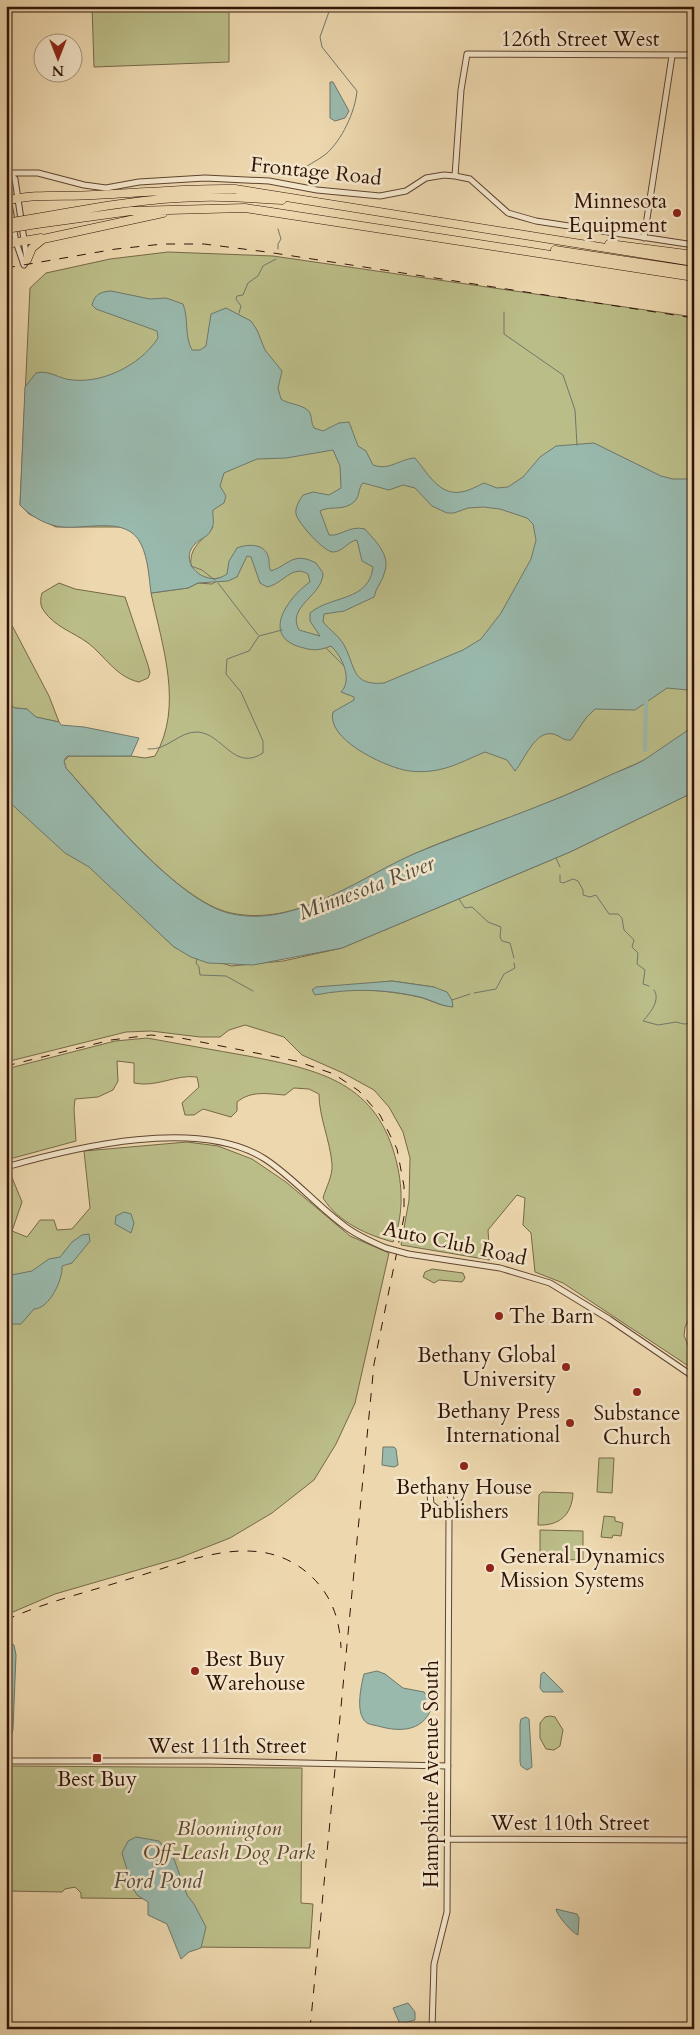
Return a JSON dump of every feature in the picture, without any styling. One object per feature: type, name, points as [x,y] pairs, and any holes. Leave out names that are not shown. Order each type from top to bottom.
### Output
[{"type":"highway","points":[[7,201],[18,198],[199,188],[253,191],[334,206],[694,262]]},
{"type":"highway","points":[[6,229],[118,203],[201,197],[301,202],[334,206]]},
{"type":"highway","points":[[6,223],[131,211],[245,208],[694,277]]},
{"type":"highway","points":[[6,244],[108,226],[176,209]]},
{"type":"highway","points":[[508,233],[694,254]]},
{"type":"highway","points":[[27,260],[38,242],[54,235]]},
{"type":"highway","points":[[506,247],[518,245],[536,247],[694,271]]},
{"type":"street","name":"126th Street West","points":[[455,176],[461,90],[467,54],[694,56]]},
{"type":"street","points":[[644,238],[672,56]]},
{"type":"street","name":"Frontage Road","points":[[7,174],[38,173],[99,187],[139,182],[214,178],[269,180],[317,190],[380,196],[406,191],[426,178],[444,175],[455,176],[470,179],[489,193],[508,213],[536,221],[694,245]]},
{"type":"street","points":[[6,188],[16,242],[24,265],[27,260],[18,198],[14,179],[7,174]]},
{"type":"street","name":"Auto Club Road","points":[[6,1167],[66,1150],[103,1144],[188,1138],[222,1142],[264,1158],[347,1228],[386,1248],[408,1254],[504,1268],[550,1283],[609,1319],[694,1377]]},
{"type":"street","name":"Hampshire Avenue South","points":[[432,2029],[434,1964],[447,1912],[449,1518],[452,1494],[444,1487],[430,1494],[431,1504],[449,1518]]},
{"type":"street","name":"West 111th Street","points":[[6,1761],[448,1766]]},
{"type":"street","name":"West 110th Street","points":[[447,1839],[694,1840]]},
{"type":"green space","points":[[92,6],[229,6],[229,62],[94,67]]},
{"type":"green space","points":[[168,252],[273,256],[694,317],[694,726],[647,759],[528,811],[430,847],[348,888],[302,907],[279,913],[255,916],[231,913],[210,905],[165,873],[120,829],[66,768],[64,761],[69,756],[131,756],[145,758],[155,756],[164,737],[169,697],[165,655],[151,593],[188,588],[198,583],[212,584],[223,577],[205,578],[191,566],[194,549],[213,527],[56,527],[29,514],[20,505],[30,288],[46,273],[110,259]]},
{"type":"green space","points":[[59,583],[75,589],[125,597],[148,665],[150,673],[148,678],[139,682],[124,676],[88,643],[48,617],[41,605],[42,593]]},
{"type":"green space","points":[[6,614],[49,696],[59,722],[35,717],[27,709],[15,708],[6,703]]},
{"type":"green space","points":[[40,791],[141,915],[174,947],[231,966],[283,961],[342,948],[570,852],[694,792],[694,1309],[685,1327],[684,1336],[693,1361],[693,1369],[563,1283],[535,1272],[531,1233],[523,1225],[525,1198],[517,1195],[488,1230],[490,1260],[401,1245],[409,1200],[410,1158],[403,1132],[389,1107],[374,1090],[343,1073],[302,1055],[284,1037],[245,1025],[229,1030],[220,1037],[200,1037],[151,1031],[126,1032],[6,1062],[6,799],[19,809]],"holes":[[[392,981],[434,987],[453,1006],[399,993],[369,990],[338,990],[358,985]]]},
{"type":"green space","points":[[147,1038],[299,1067],[342,1084],[360,1097],[376,1114],[388,1136],[397,1164],[401,1203],[399,1223],[393,1242],[373,1236],[345,1221],[323,1198],[331,1173],[331,1155],[319,1103],[319,1094],[309,1089],[294,1088],[285,1095],[254,1094],[248,1096],[237,1102],[237,1111],[231,1117],[203,1109],[194,1115],[185,1115],[182,1103],[199,1087],[197,1077],[181,1077],[150,1084],[134,1083],[134,1063],[117,1061],[118,1081],[113,1090],[98,1097],[75,1099],[76,1141],[6,1160],[6,1069],[115,1041]]},
{"type":"green space","points":[[187,1142],[218,1146],[252,1159],[286,1182],[350,1236],[389,1253],[355,1403],[336,1444],[314,1480],[272,1513],[230,1538],[179,1558],[55,1594],[6,1615],[6,1176],[11,1175],[22,1202],[12,1231],[27,1237],[40,1220],[54,1220],[57,1230],[72,1229],[90,1208],[84,1151]]},
{"type":"green space","points":[[432,1269],[463,1273],[465,1278],[462,1282],[439,1280],[434,1283],[423,1277],[425,1272]]},
{"type":"green space","points":[[599,1458],[614,1458],[612,1493],[597,1492]]},
{"type":"green space","points":[[542,1492],[573,1493],[567,1513],[563,1518],[552,1524],[538,1525],[539,1495]]},
{"type":"green space","points":[[604,1516],[615,1517],[615,1521],[623,1523],[621,1536],[613,1535],[612,1538],[601,1537]]},
{"type":"green space","points":[[540,1530],[583,1531],[583,1560],[540,1559]]},
{"type":"green space","points":[[545,1717],[555,1717],[563,1730],[560,1746],[554,1750],[546,1749],[540,1738],[540,1723]]},
{"type":"green space","name":"Bloomington Off-Leash Dog Park","points":[[6,1766],[302,1768],[301,1903],[313,1904],[310,1948],[186,1947],[185,1899],[81,1898],[81,1893],[75,1887],[65,1889],[62,1892],[6,1891]]},
{"type":"water","points":[[330,82],[333,82],[349,111],[345,118],[335,121],[330,118]]},
{"type":"water","points":[[111,291],[150,299],[166,298],[183,304],[188,339],[192,350],[200,350],[206,346],[211,314],[226,308],[251,321],[265,350],[282,371],[278,388],[281,399],[308,410],[314,428],[323,431],[339,423],[349,422],[358,446],[366,451],[373,465],[390,466],[415,458],[434,482],[446,490],[453,492],[470,490],[484,483],[497,488],[508,487],[523,477],[540,457],[556,446],[594,443],[661,476],[673,479],[694,479],[694,685],[688,690],[667,688],[635,710],[595,709],[586,718],[571,740],[566,740],[553,734],[541,736],[531,746],[515,771],[507,760],[485,752],[445,768],[431,771],[407,771],[383,763],[358,749],[338,732],[333,722],[333,712],[354,700],[354,697],[341,692],[346,681],[346,675],[339,656],[331,646],[311,650],[290,643],[283,636],[280,627],[286,607],[301,589],[310,582],[308,574],[297,571],[267,587],[260,583],[251,557],[247,556],[237,577],[228,581],[198,583],[188,588],[151,593],[145,555],[141,544],[134,535],[125,529],[114,526],[56,526],[36,518],[20,505],[25,387],[36,373],[47,373],[66,379],[79,380],[105,376],[118,372],[130,365],[141,357],[158,338],[157,331],[96,309],[92,305],[98,294]],"holes":[[[333,450],[340,466],[341,488],[329,495],[313,492],[303,495],[297,506],[296,514],[301,524],[329,551],[337,552],[357,540],[362,561],[373,567],[370,578],[357,592],[319,607],[310,613],[310,621],[320,636],[299,630],[296,622],[297,614],[301,607],[321,581],[323,573],[316,563],[302,558],[296,559],[271,571],[268,556],[263,549],[255,546],[245,546],[237,548],[229,561],[227,574],[214,579],[198,573],[191,565],[189,554],[195,544],[211,531],[213,510],[224,503],[226,496],[220,486],[224,473],[257,459],[286,458]],[[363,483],[389,490],[403,485],[415,488],[432,506],[447,513],[454,513],[468,508],[500,509],[527,518],[533,524],[536,540],[531,559],[501,613],[481,639],[463,650],[384,683],[373,683],[360,678],[342,642],[323,622],[324,614],[344,611],[374,597],[384,575],[386,565],[384,553],[365,529],[359,528],[329,535],[320,511],[351,504],[357,499]]]},
{"type":"water","name":"Minnesota River","points":[[6,703],[15,708],[27,709],[36,717],[59,722],[61,725],[84,727],[139,738],[131,756],[67,756],[64,761],[66,768],[119,828],[163,872],[208,904],[228,913],[252,916],[277,914],[301,908],[349,887],[416,853],[583,788],[635,765],[694,726],[694,792],[570,852],[342,948],[253,965],[208,963],[191,957],[174,947],[89,867],[65,853],[6,799]]},
{"type":"water","points":[[392,981],[434,987],[447,992],[452,1000],[453,1007],[420,997],[394,992],[355,990],[315,995],[312,990],[316,987]]},
{"type":"water","points":[[124,1212],[131,1214],[134,1223],[131,1233],[115,1224],[116,1216]]},
{"type":"water","points":[[89,1234],[90,1241],[72,1263],[62,1266],[58,1286],[50,1299],[40,1308],[34,1309],[21,1324],[11,1324],[6,1327],[6,1276],[32,1271],[49,1259],[60,1257],[72,1242],[82,1235]]},
{"type":"water","points":[[383,1447],[394,1447],[396,1449],[398,1465],[394,1467],[382,1465]]},
{"type":"water","points":[[7,1641],[14,1645],[16,1655],[13,1729],[12,1734],[6,1735]]},
{"type":"water","points":[[377,1671],[385,1674],[403,1688],[424,1692],[433,1703],[425,1719],[412,1728],[404,1729],[387,1728],[365,1721],[360,1710],[364,1674]]},
{"type":"water","points":[[544,1672],[563,1692],[543,1692],[540,1688],[541,1674]]},
{"type":"water","points":[[526,1717],[529,1719],[532,1767],[527,1770],[521,1766],[520,1762],[520,1724],[521,1719]]},
{"type":"water","name":"Ford Pond","points":[[136,1837],[159,1841],[174,1859],[187,1895],[206,1927],[201,1948],[189,1952],[181,1959],[167,1924],[148,1915],[148,1902],[137,1895],[133,1888],[135,1880],[128,1873],[122,1853],[128,1841]]},
{"type":"water","points":[[556,1909],[577,1914],[579,1918],[578,1935],[565,1923]]},
{"type":"water","points":[[408,2003],[415,2012],[415,2020],[400,2024],[393,2008]]},
{"type":"waterway","points":[[296,173],[323,157],[332,148],[347,125],[356,99],[357,91],[322,47],[320,37],[331,6]]},
{"type":"waterway","points":[[278,229],[281,239],[278,249]]},
{"type":"waterway","points":[[239,313],[241,306],[236,299],[237,296],[243,295],[248,283],[258,276],[263,266],[276,259]]},
{"type":"waterway","points":[[504,312],[504,334],[563,375],[575,410],[577,445]]},
{"type":"waterway","points":[[191,566],[202,570],[215,580]]},
{"type":"waterway","points":[[218,583],[258,635]]},
{"type":"waterway","points":[[148,749],[161,747],[185,735],[198,732],[207,734],[236,755],[244,758],[253,758],[263,753],[263,741],[241,692],[226,674],[227,659],[249,651],[259,636],[282,630]]},
{"type":"waterway","points":[[326,648],[343,665]]},
{"type":"waterway","points":[[645,750],[646,699]]},
{"type":"waterway","points":[[556,858],[560,867]]},
{"type":"waterway","points":[[560,875],[560,882],[563,883],[573,879],[578,881],[583,890],[583,895],[590,897],[596,895],[609,914],[618,914],[622,918],[624,930],[634,940],[632,947],[638,953],[637,964],[645,970],[643,984],[649,986]]},
{"type":"waterway","points":[[459,899],[465,908],[472,907],[488,922],[501,927],[500,937],[502,941],[510,943],[514,958]]},
{"type":"waterway","points":[[197,959],[196,963],[199,967],[200,975],[226,976],[253,991]]},
{"type":"waterway","points":[[474,993],[496,989],[504,974],[515,968],[514,963]]},
{"type":"waterway","points":[[654,990],[656,994],[655,1002],[643,1021],[658,1025],[676,1022],[684,1024],[694,1023]]},
{"type":"waterway","points":[[452,1000],[470,994]]},
{"type":"railway","points":[[6,268],[116,249],[163,244],[204,244],[694,318]]},
{"type":"railway","points":[[6,1066],[111,1040],[151,1035],[181,1038],[296,1061],[334,1074],[359,1091],[380,1115],[397,1149],[404,1186],[404,1217],[374,1364],[310,2029]]},
{"type":"railway","points":[[6,1620],[51,1603],[175,1564],[222,1553],[246,1551],[268,1553],[290,1561],[311,1576],[324,1592],[334,1609],[339,1628],[341,1648]]},
{"type":"place","name":"Minnesota Equipment","points":[[677,213]]},
{"type":"place","name":"The Barn","points":[[499,1316]]},
{"type":"place","name":"Bethany Global University","points":[[566,1367]]},
{"type":"place","name":"Substance Church","points":[[637,1392]]},
{"type":"place","name":"Bethany Press International","points":[[570,1423]]},
{"type":"place","name":"Bethany House Publishers","points":[[464,1466]]},
{"type":"place","name":"General Dynamics Mission Systems","points":[[490,1568]]},
{"type":"place","name":"Best Buy Warehouse","points":[[195,1671]]},
{"type":"place","name":"Best Buy","points":[[97,1758]]}]
